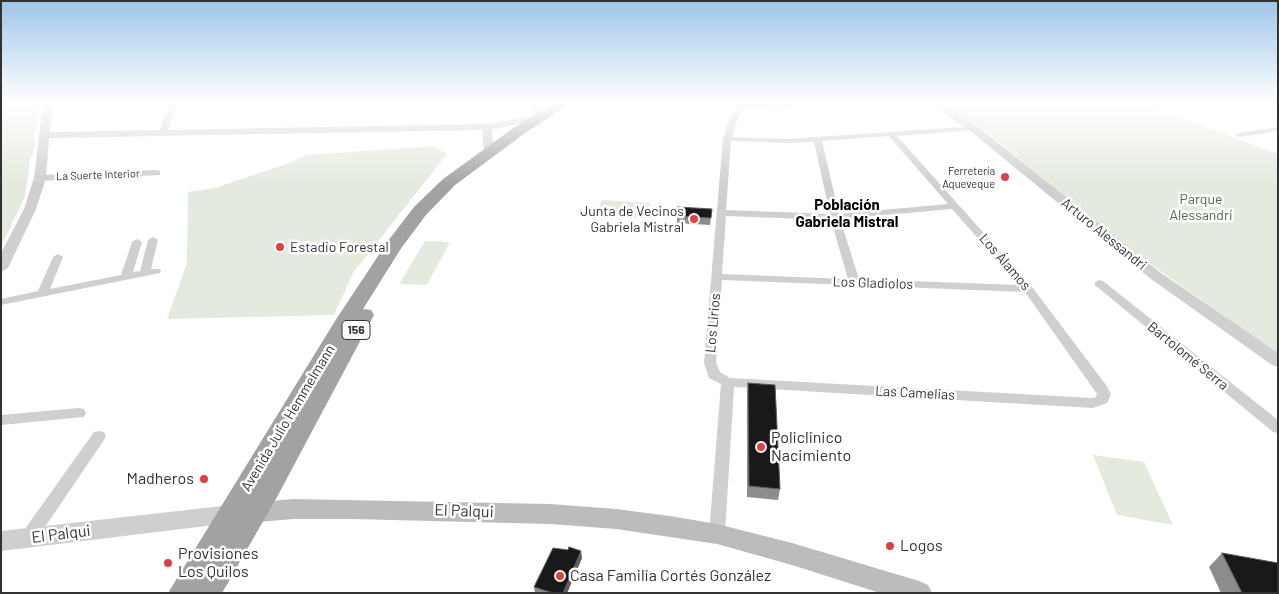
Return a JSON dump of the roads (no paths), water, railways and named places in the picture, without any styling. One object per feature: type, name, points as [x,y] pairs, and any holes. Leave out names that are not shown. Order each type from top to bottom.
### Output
[{"type":"highway","name":"Avenida Julio Hemmelmann","points":[[184,593],[242,513],[392,268],[430,217],[484,157],[520,131]]},
{"type":"highway","name":"Avenida Julio Hemmelmann","points":[[205,593],[242,513]]},
{"type":"main road","name":"El Palqui","points":[[242,513],[293,509],[352,509],[550,514],[670,526],[717,534],[792,554],[920,593]]},
{"type":"street","points":[[1,268],[30,209],[40,178],[46,131]]},
{"type":"street","points":[[46,135],[287,131]]},
{"type":"street","points":[[484,157],[488,131]]},
{"type":"street","name":"Los Lirios","points":[[728,382],[714,375],[710,368],[730,131]]},
{"type":"street","points":[[728,139],[818,140],[936,131]]},
{"type":"street","name":"Arturo Alessandri","points":[[976,131],[1156,276],[1278,361]]},
{"type":"street","points":[[1239,135],[1267,131]]},
{"type":"street","name":"Los Álamos","points":[[891,134],[1028,289],[1101,388],[1104,394],[1102,400]]},
{"type":"street","points":[[818,140],[835,217],[854,282]]},
{"type":"street","name":"La Suerte Interior","points":[[40,178],[157,173]]},
{"type":"street","points":[[722,213],[835,217],[956,206]]},
{"type":"street","points":[[1,302],[150,272],[154,240]]},
{"type":"street","points":[[126,277],[136,242]]},
{"type":"street","points":[[42,294],[58,257]]},
{"type":"street","name":"Los Gladiolos","points":[[717,277],[1028,289]]},
{"type":"street","name":"Bartolomé Serra","points":[[1099,284],[1278,428]]},
{"type":"street","points":[[717,534],[728,382]]},
{"type":"street","name":"Las Camelias","points":[[728,382],[1093,403],[1102,400]]},
{"type":"street","points":[[1,420],[79,413]]},
{"type":"street","points":[[28,538],[99,436]]},
{"type":"street","name":"El Palqui","points":[[1,541],[242,513]]},
{"type":"place","name":"Ferretería Aqueveque","points":[[1005,177]]},
{"type":"place","name":"Junta de Vecinos Gabriela Mistral","points":[[694,219]]},
{"type":"place","name":"Estadio Forestal","points":[[280,247]]},
{"type":"place","name":"Policlinico Nacimiento","points":[[761,447]]},
{"type":"place","name":"Madheros","points":[[204,479]]},
{"type":"place","name":"Logos","points":[[890,546]]},
{"type":"place","name":"Provisiones Los Quilos","points":[[168,563]]},
{"type":"place","name":"Casa Familia Cortés González","points":[[560,576]]},
{"type":"district","name":"Población Gabriela Mistral","points":[[847,214]]},
{"type":"park label","name":"Parque Alessandri","points":[[1201,207]]}]
